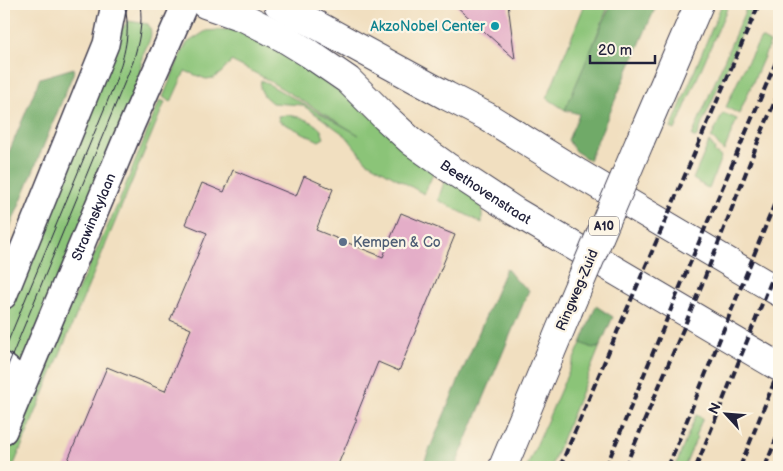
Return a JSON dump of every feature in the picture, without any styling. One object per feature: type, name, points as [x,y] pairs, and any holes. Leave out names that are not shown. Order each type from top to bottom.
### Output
[{"type":"main road","name":"Beethovenstraat","points":[[205,4],[245,18],[310,54],[348,80],[411,141],[453,170],[516,212],[779,367]]},
{"type":"main road","points":[[278,4],[486,116],[779,292]]},
{"type":"main road","name":"Ringweg-Zuid","points":[[503,467],[699,4]]},
{"type":"street","points":[[4,296],[106,44],[114,4]]},
{"type":"street","name":"Strawinskylaan","points":[[4,431],[132,124],[185,4]]},
{"type":"street","points":[[4,366],[16,376],[20,393]]},
{"type":"green space","points":[[585,4],[609,4],[565,110],[547,98]]},
{"type":"green space","points":[[611,4],[657,4],[589,160],[575,151],[568,140],[579,114],[565,110]]},
{"type":"green space","points":[[722,4],[729,4],[675,130],[671,128]]},
{"type":"green space","points":[[748,4],[754,4],[696,138],[692,136]]},
{"type":"green space","points":[[128,21],[148,24],[151,33],[141,61],[140,83],[4,415],[4,311],[112,45]]},
{"type":"green space","points":[[232,29],[261,40],[294,60],[339,91],[436,168],[424,194],[366,161],[346,136],[302,105],[272,103],[264,96],[260,88],[261,80],[359,135],[261,76],[231,61],[214,78],[206,79],[185,71],[171,102],[163,97],[187,43],[206,31]]},
{"type":"green space","points":[[761,38],[770,43],[739,114],[726,107],[744,68]]},
{"type":"green space","points":[[74,68],[4,242],[4,164],[40,78]]},
{"type":"green space","points":[[160,100],[165,102],[13,467],[4,467],[4,460],[69,309],[118,204]]},
{"type":"green space","points":[[723,113],[737,119],[724,151],[711,138]]},
{"type":"green space","points":[[287,115],[301,118],[314,124],[321,130],[324,138],[319,141],[279,121],[278,116]]},
{"type":"green space","points":[[709,142],[715,150],[714,152],[721,157],[709,189],[693,179]]},
{"type":"green space","points":[[446,176],[477,200],[482,208],[482,223],[438,200]]},
{"type":"green space","points":[[506,268],[517,281],[529,290],[455,467],[422,467]]},
{"type":"green space","points":[[596,306],[613,317],[600,346],[595,348],[581,343]]},
{"type":"green space","points":[[581,343],[590,347],[598,348],[600,346],[551,467],[527,467]]},
{"type":"green space","points":[[696,415],[703,418],[695,436],[697,437],[684,467],[675,467]]},
{"type":"building","name":"AkzoNobel Center","points":[[454,4],[508,4],[515,59],[487,34]]},
{"type":"building","points":[[233,170],[296,196],[304,176],[333,189],[316,230],[383,257],[401,213],[455,235],[399,371],[378,362],[337,467],[65,467],[107,367],[165,391],[191,329],[170,320],[207,233],[185,224],[202,183],[224,192]]},
{"type":"tram line","points":[[4,351],[115,83],[126,44],[127,24],[124,4]]},
{"type":"tram line","points":[[4,375],[133,62],[140,33],[140,4]]},
{"type":"railway","points":[[560,467],[759,4]]},
{"type":"railway","points":[[606,467],[779,55]]},
{"type":"railway","points":[[625,467],[703,282],[779,92]]},
{"type":"railway","points":[[668,467],[779,193]]},
{"type":"railway","points":[[696,467],[779,262]]},
{"type":"railway","points":[[740,467],[779,370]]},
{"type":"railway","points":[[765,467],[779,432]]},
{"type":"place","name":"AkzoNobel Center","points":[[495,26]]},
{"type":"place","name":"Kempen & Co","points":[[343,242]]}]
